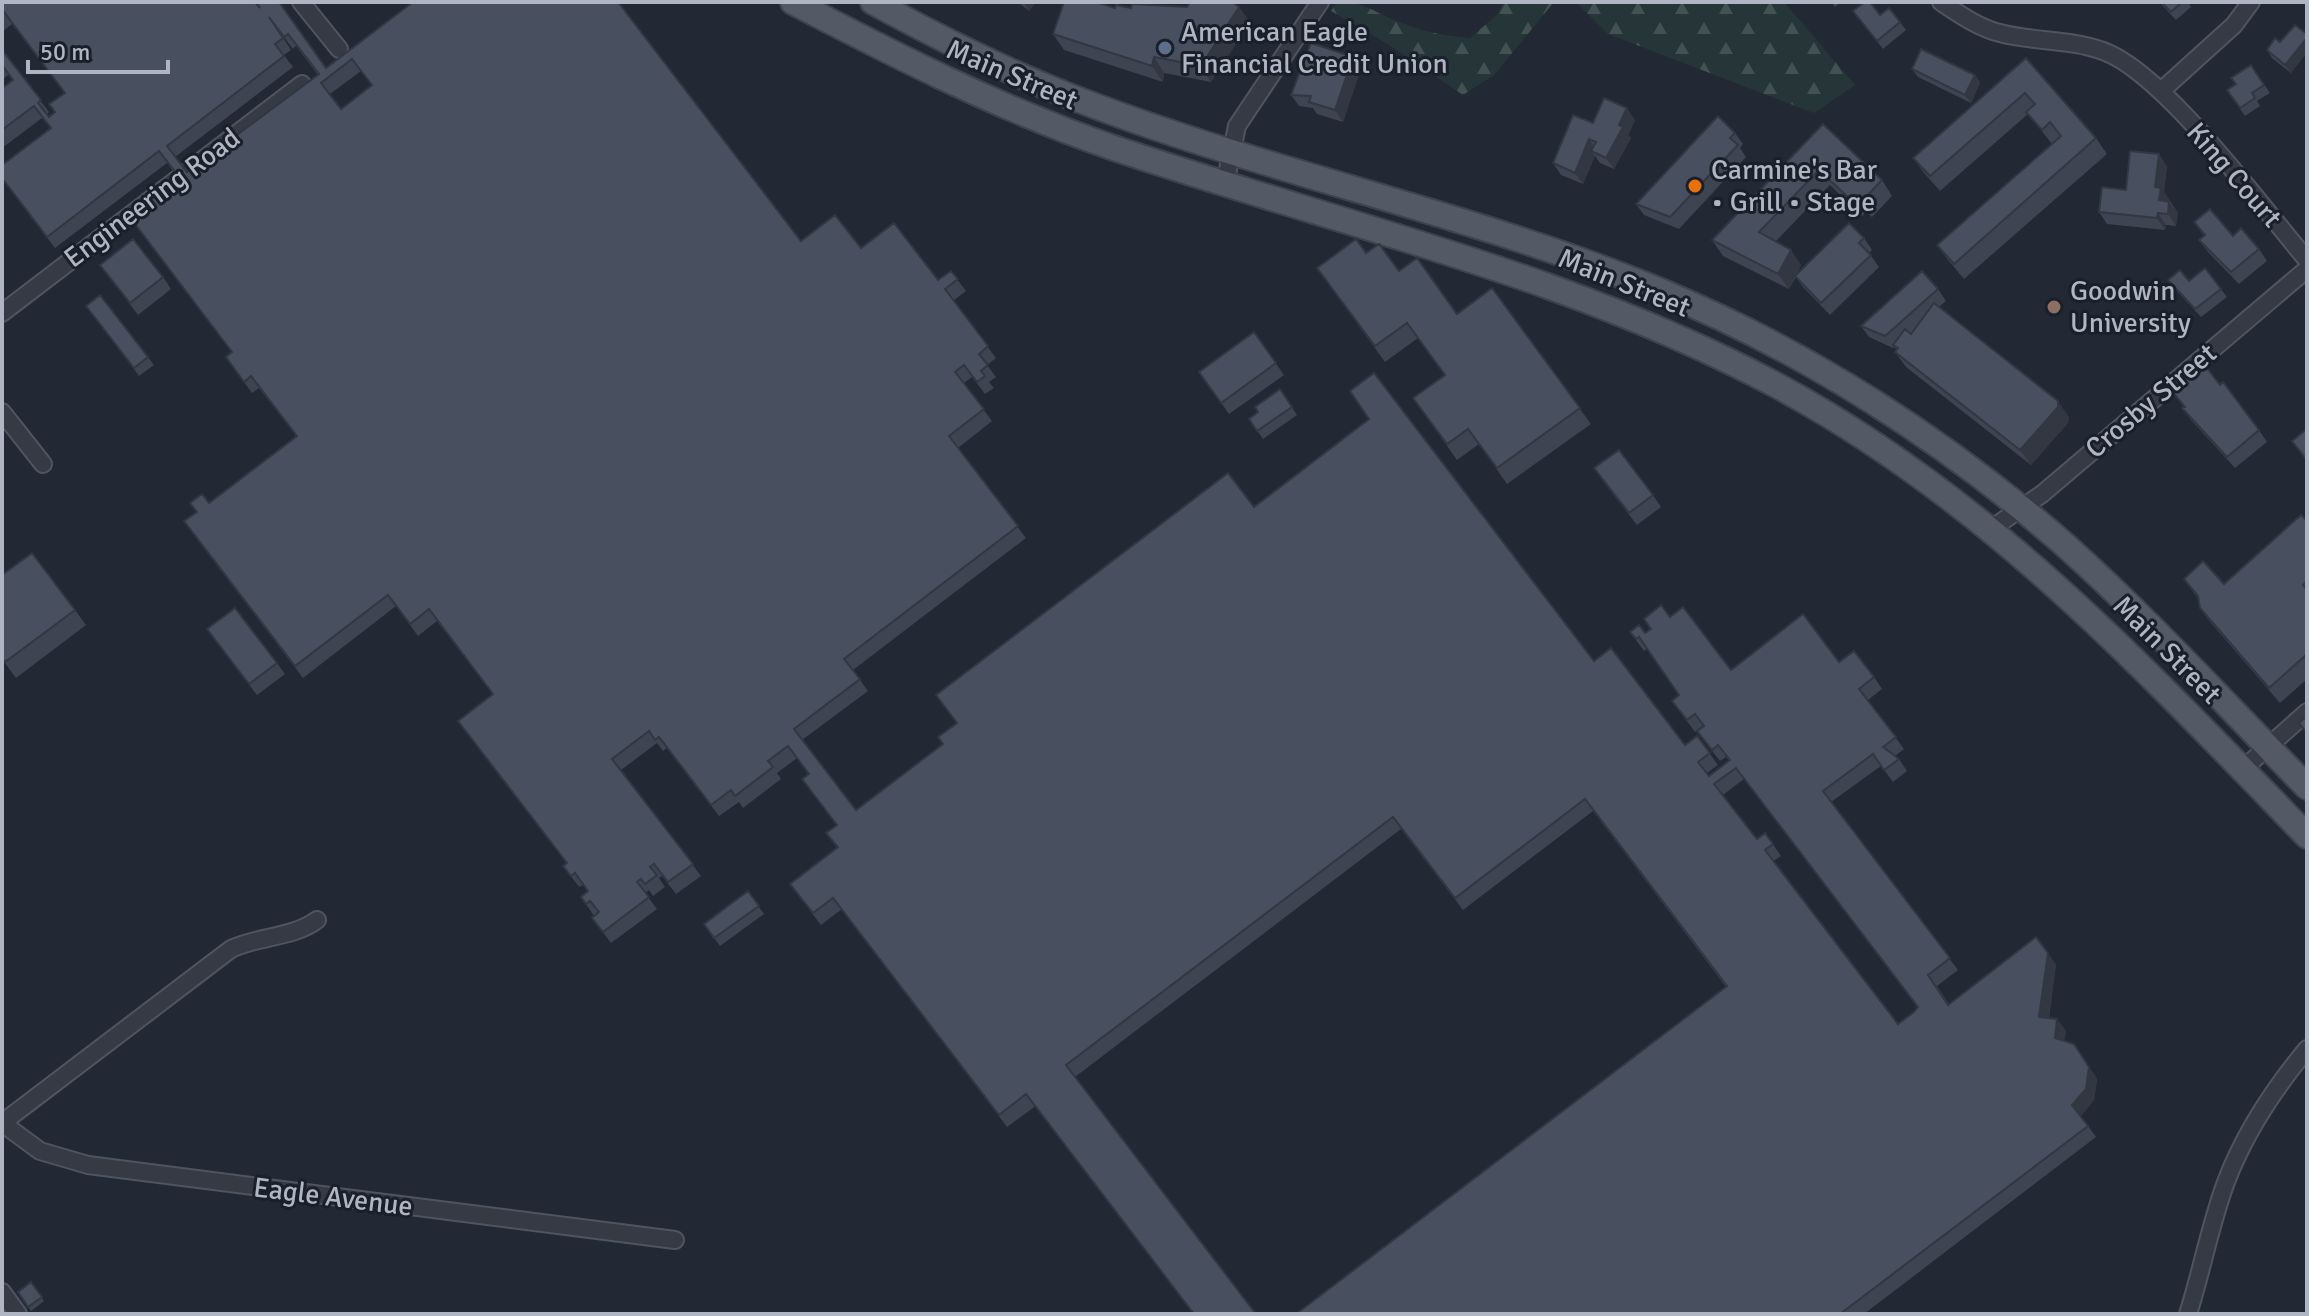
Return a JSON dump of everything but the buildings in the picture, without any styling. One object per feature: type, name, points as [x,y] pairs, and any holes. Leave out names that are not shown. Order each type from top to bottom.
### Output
[{"type":"main road","name":"Main Street","points":[[793,2],[994,101],[1084,138],[1554,286],[1653,325],[1750,372],[1826,414],[1918,474],[1991,529],[2072,598],[2307,836]]},
{"type":"main road","name":"Main Street","points":[[873,2],[1007,70],[1104,109],[1531,244],[1684,301],[1847,386],[1937,445],[2022,510],[2102,580],[2307,787]]},
{"type":"main road","points":[[994,101],[1007,70]]},
{"type":"street","points":[[301,2],[339,49]]},
{"type":"street","points":[[1225,184],[1230,150],[1239,123],[1320,2]]},
{"type":"street","name":"King Court","points":[[1941,2],[1970,21],[2000,33],[2103,51],[2130,64],[2161,91],[2307,260]]},
{"type":"street","points":[[2161,91],[2234,25],[2251,2]]},
{"type":"street","name":"Engineering Road","points":[[2,313],[302,84]]},
{"type":"street","name":"Crosby Street","points":[[1991,529],[2022,510],[2307,269]]},
{"type":"street","points":[[2,412],[43,464]]},
{"type":"street","points":[[2243,769],[2307,712]]},
{"type":"street","points":[[2,1123],[231,949],[254,939],[306,928],[317,920]]},
{"type":"street","points":[[2188,1314],[2219,1203],[2241,1148],[2272,1093],[2307,1049]]},
{"type":"street","name":"Eagle Avenue","points":[[2,1123],[40,1151],[88,1165],[675,1240]]},
{"type":"street","points":[[2,1292],[18,1314]]},
{"type":"green space","points":[[1337,2],[1362,5],[1423,30],[1470,38],[1498,14],[1503,2],[1554,2],[1494,75],[1463,95],[1389,45],[1331,11]]},
{"type":"green space","points":[[1576,2],[1784,2],[1855,85],[1814,113],[1608,34]]},
{"type":"place","name":"American Eagle Financial Credit Union","points":[[1165,48]]},
{"type":"place","name":"Carmine's Bar • Grill • Stage","points":[[1695,186]]},
{"type":"place","name":"Goodwin University","points":[[2054,307]]}]
